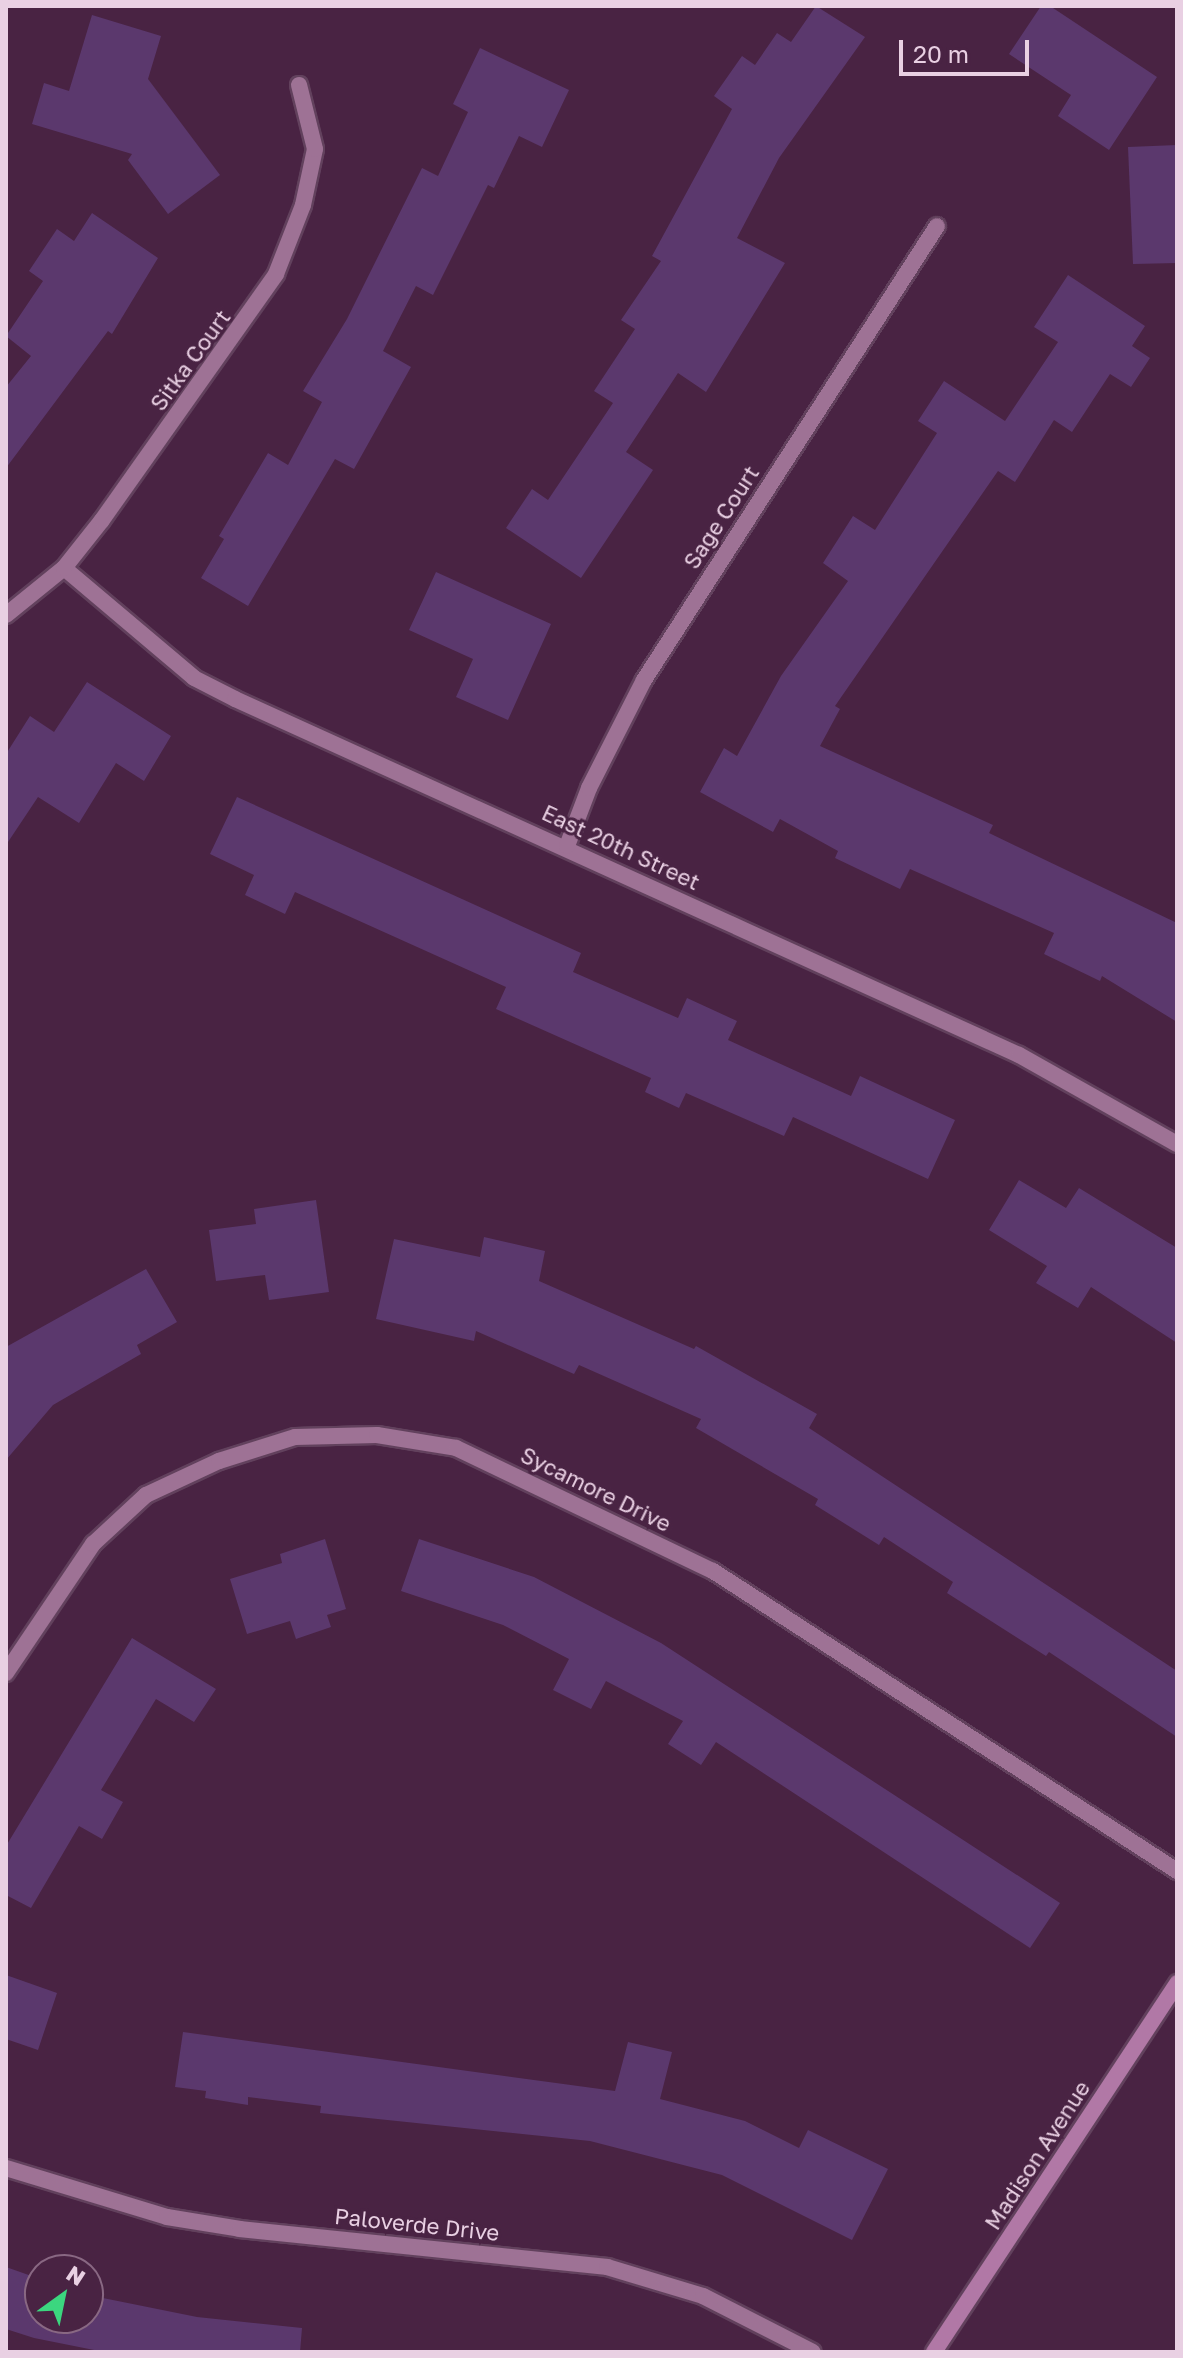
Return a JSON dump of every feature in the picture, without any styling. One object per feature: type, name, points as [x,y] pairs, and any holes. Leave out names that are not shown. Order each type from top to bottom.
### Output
[{"type":"main road","name":"Madison Avenue","points":[[934,2352],[1177,1983]]},
{"type":"street","name":"Sitka Court","points":[[6,615],[64,568],[276,274],[303,205],[315,149],[299,85]]},
{"type":"street","name":"Sage Court","points":[[567,846],[589,788],[644,680],[937,226]]},
{"type":"street","name":"East 20th Street","points":[[64,568],[194,678],[1019,1055],[1177,1144]]},
{"type":"street","name":"Sycamore Drive","points":[[6,1673],[93,1544],[146,1495],[219,1461],[295,1437],[377,1435],[456,1448],[713,1571],[1177,1871]]},
{"type":"street","name":"Paloverde Drive","points":[[6,2168],[167,2217],[607,2267],[703,2296],[813,2352]]},
{"type":"building","points":[[816,6],[865,37],[779,158],[737,238],[785,263],[706,392],[678,373],[626,452],[653,470],[581,578],[506,528],[532,489],[548,500],[613,403],[594,391],[635,329],[621,320],[661,261],[652,256],[732,109],[714,96],[742,56],[755,65],[777,33],[791,42]]},
{"type":"building","points":[[1041,6],[1050,6],[1157,77],[1109,150],[1058,116],[1071,95],[1009,54]]},
{"type":"building","points":[[92,15],[161,36],[148,79],[220,175],[168,214],[128,160],[132,154],[32,124],[44,83],[69,91]]},
{"type":"building","points":[[480,48],[569,90],[542,147],[519,136],[494,188],[488,185],[433,295],[416,286],[383,351],[411,367],[354,469],[335,459],[248,606],[201,578],[224,539],[219,536],[268,453],[288,465],[322,402],[303,391],[347,319],[422,168],[438,176],[468,112],[453,104]]},
{"type":"building","points":[[1177,145],[1177,263],[1133,264],[1128,147]]},
{"type":"building","points":[[92,213],[158,258],[112,334],[108,331],[6,468],[6,387],[31,356],[6,336],[43,281],[29,271],[57,229],[74,241]]},
{"type":"building","points":[[1068,275],[1145,326],[1132,346],[1150,358],[1131,387],[1110,374],[1072,432],[1054,420],[1015,482],[998,471],[835,706],[840,709],[820,746],[993,825],[989,833],[1177,923],[1177,1022],[1102,976],[1100,981],[1044,954],[1054,933],[910,869],[900,889],[835,858],[838,851],[780,819],[773,832],[700,792],[724,748],[737,756],[781,676],[848,581],[823,563],[853,516],[875,530],[937,433],[918,421],[944,381],[1005,421],[1058,342],[1034,327]]},
{"type":"building","points":[[436,572],[551,624],[508,720],[456,697],[473,659],[409,630]]},
{"type":"building","points":[[87,682],[171,736],[144,781],[116,763],[79,823],[38,797],[6,845],[6,754],[30,716],[54,732]]},
{"type":"building","points":[[237,797],[581,953],[573,972],[678,1018],[687,998],[737,1021],[728,1040],[851,1096],[860,1076],[955,1120],[928,1179],[793,1117],[784,1136],[686,1093],[679,1108],[645,1092],[651,1078],[496,1009],[506,987],[295,892],[285,914],[245,895],[254,875],[210,854]]},
{"type":"building","points":[[1019,1180],[1066,1208],[1079,1188],[1177,1248],[1177,1343],[1091,1287],[1078,1308],[1036,1283],[1047,1266],[989,1230]]},
{"type":"building","points":[[316,1200],[329,1292],[269,1300],[265,1275],[216,1281],[209,1230],[256,1224],[254,1209]]},
{"type":"building","points":[[484,1237],[545,1251],[539,1281],[694,1349],[696,1346],[817,1414],[809,1428],[1177,1671],[1177,1737],[1049,1652],[1046,1656],[947,1593],[953,1582],[884,1537],[879,1545],[815,1505],[818,1499],[696,1428],[701,1419],[579,1365],[574,1374],[476,1331],[474,1341],[376,1319],[394,1239],[480,1257]]},
{"type":"building","points":[[146,1269],[177,1322],[137,1345],[141,1354],[53,1405],[6,1460],[6,1347]]},
{"type":"building","points":[[325,1539],[346,1609],[327,1615],[331,1627],[296,1639],[290,1621],[247,1634],[230,1579],[282,1563],[280,1554]]},
{"type":"building","points":[[419,1539],[534,1577],[661,1643],[1060,1903],[1030,1948],[716,1742],[701,1765],[668,1744],[683,1721],[606,1681],[591,1709],[553,1690],[569,1659],[503,1625],[401,1591]]},
{"type":"building","points":[[132,1638],[216,1689],[194,1722],[156,1699],[101,1790],[123,1802],[102,1839],[79,1826],[31,1908],[6,1895],[6,1846]]},
{"type":"building","points":[[6,1975],[57,1993],[38,2050],[6,2039]]},
{"type":"building","points":[[183,2032],[615,2091],[628,2042],[672,2052],[660,2099],[745,2121],[799,2148],[808,2130],[888,2169],[852,2240],[722,2175],[590,2141],[320,2113],[321,2106],[248,2097],[248,2105],[205,2098],[206,2091],[175,2087]]},
{"type":"building","points":[[6,2267],[24,2273],[24,2334],[104,2334],[104,2298],[197,2317],[302,2328],[300,2352],[104,2352],[34,2338],[6,2329]]}]
